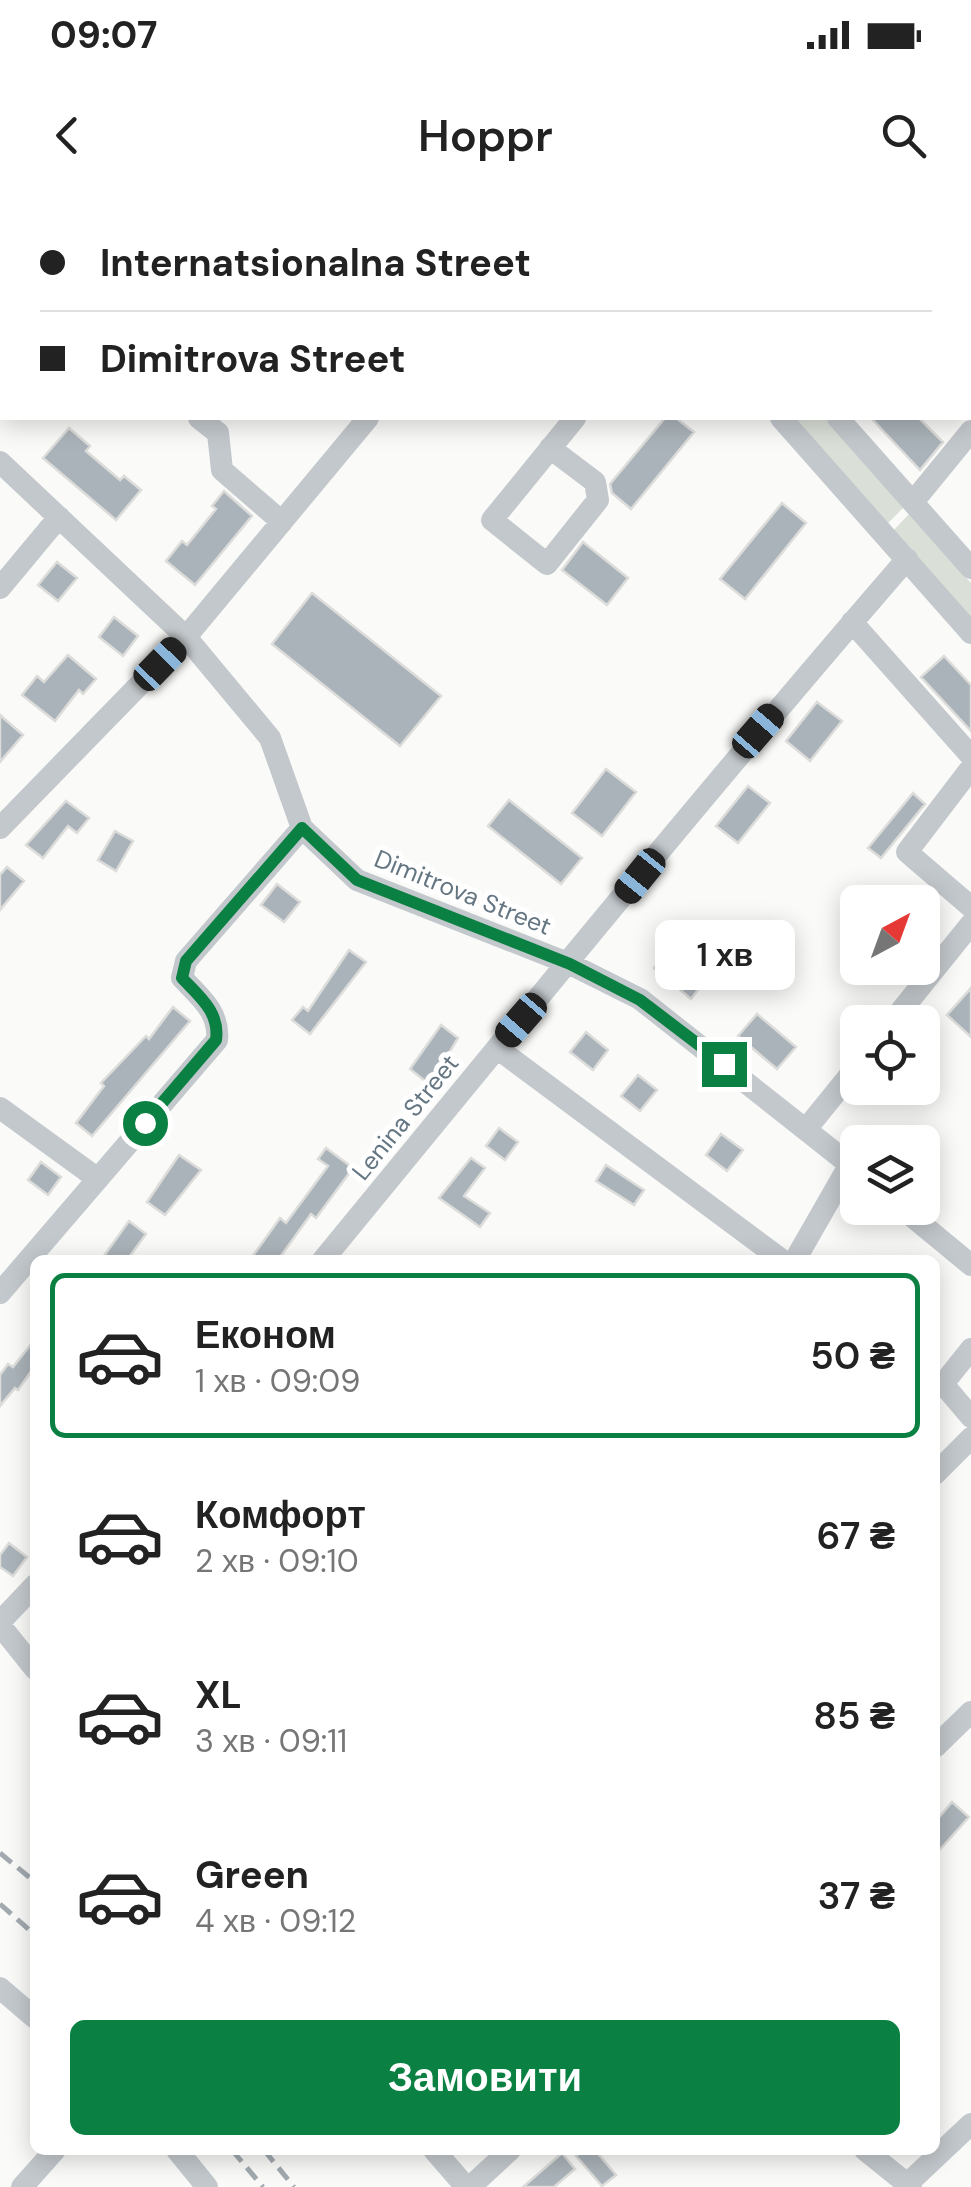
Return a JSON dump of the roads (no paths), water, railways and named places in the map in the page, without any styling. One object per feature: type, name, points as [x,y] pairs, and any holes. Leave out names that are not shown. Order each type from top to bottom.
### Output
[{"type":"street","points":[[202,420],[218,432],[222,470],[282,522]]},
{"type":"street","points":[[0,828],[186,636],[366,420]]},
{"type":"street","points":[[550,448],[594,482],[598,500],[547,564],[492,520],[550,448],[573,420]]},
{"type":"street","points":[[783,420],[971,633]]},
{"type":"street","points":[[840,420],[971,568]]},
{"type":"street","points":[[913,502],[971,430]]},
{"type":"street","name":"Dimitrova Street","points":[[0,462],[186,636],[270,738],[302,828],[357,880],[570,964],[640,1000],[840,1155]]},
{"type":"street","points":[[0,588],[58,516]]},
{"type":"street","name":"Lenina Street","points":[[326,1255],[570,964],[734,758],[907,559]]},
{"type":"street","points":[[852,622],[971,756]]},
{"type":"street","points":[[971,768],[907,852],[971,907]]},
{"type":"street","points":[[33,1255],[216,1040],[218,1026],[208,1004],[182,978],[186,961],[302,828]]},
{"type":"street","points":[[906,1005],[971,924]]},
{"type":"street","points":[[497,1048],[775,1255]]},
{"type":"street","points":[[807,1128],[840,1087]]},
{"type":"street","points":[[0,1108],[98,1179]]},
{"type":"street","points":[[798,1255],[840,1189]]},
{"type":"street","points":[[923,1225],[971,1265]]},
{"type":"street","points":[[0,1293],[30,1258]]},
{"type":"street","points":[[971,1350],[943,1384],[971,1417]]},
{"type":"street","points":[[940,1469],[971,1438]]},
{"type":"street","points":[[30,1591],[0,1624],[30,1663]]},
{"type":"street","points":[[940,1741],[971,1712]]},
{"type":"street","points":[[0,1988],[30,2014]]},
{"type":"street","points":[[940,2155],[971,2124]]},
{"type":"street","points":[[22,2187],[51,2155]]},
{"type":"street","points":[[181,2155],[207,2187]]},
{"type":"street","points":[[439,2155],[468,2187],[504,2155]]},
{"type":"street","points":[[871,2155],[908,2186],[940,2155]]},
{"type":"railway","points":[[0,1853],[30,1878]]},
{"type":"railway","points":[[0,1904],[30,1931]]},
{"type":"railway","points":[[236,2155],[263,2187]]},
{"type":"railway","points":[[268,2155],[294,2187]]}]
